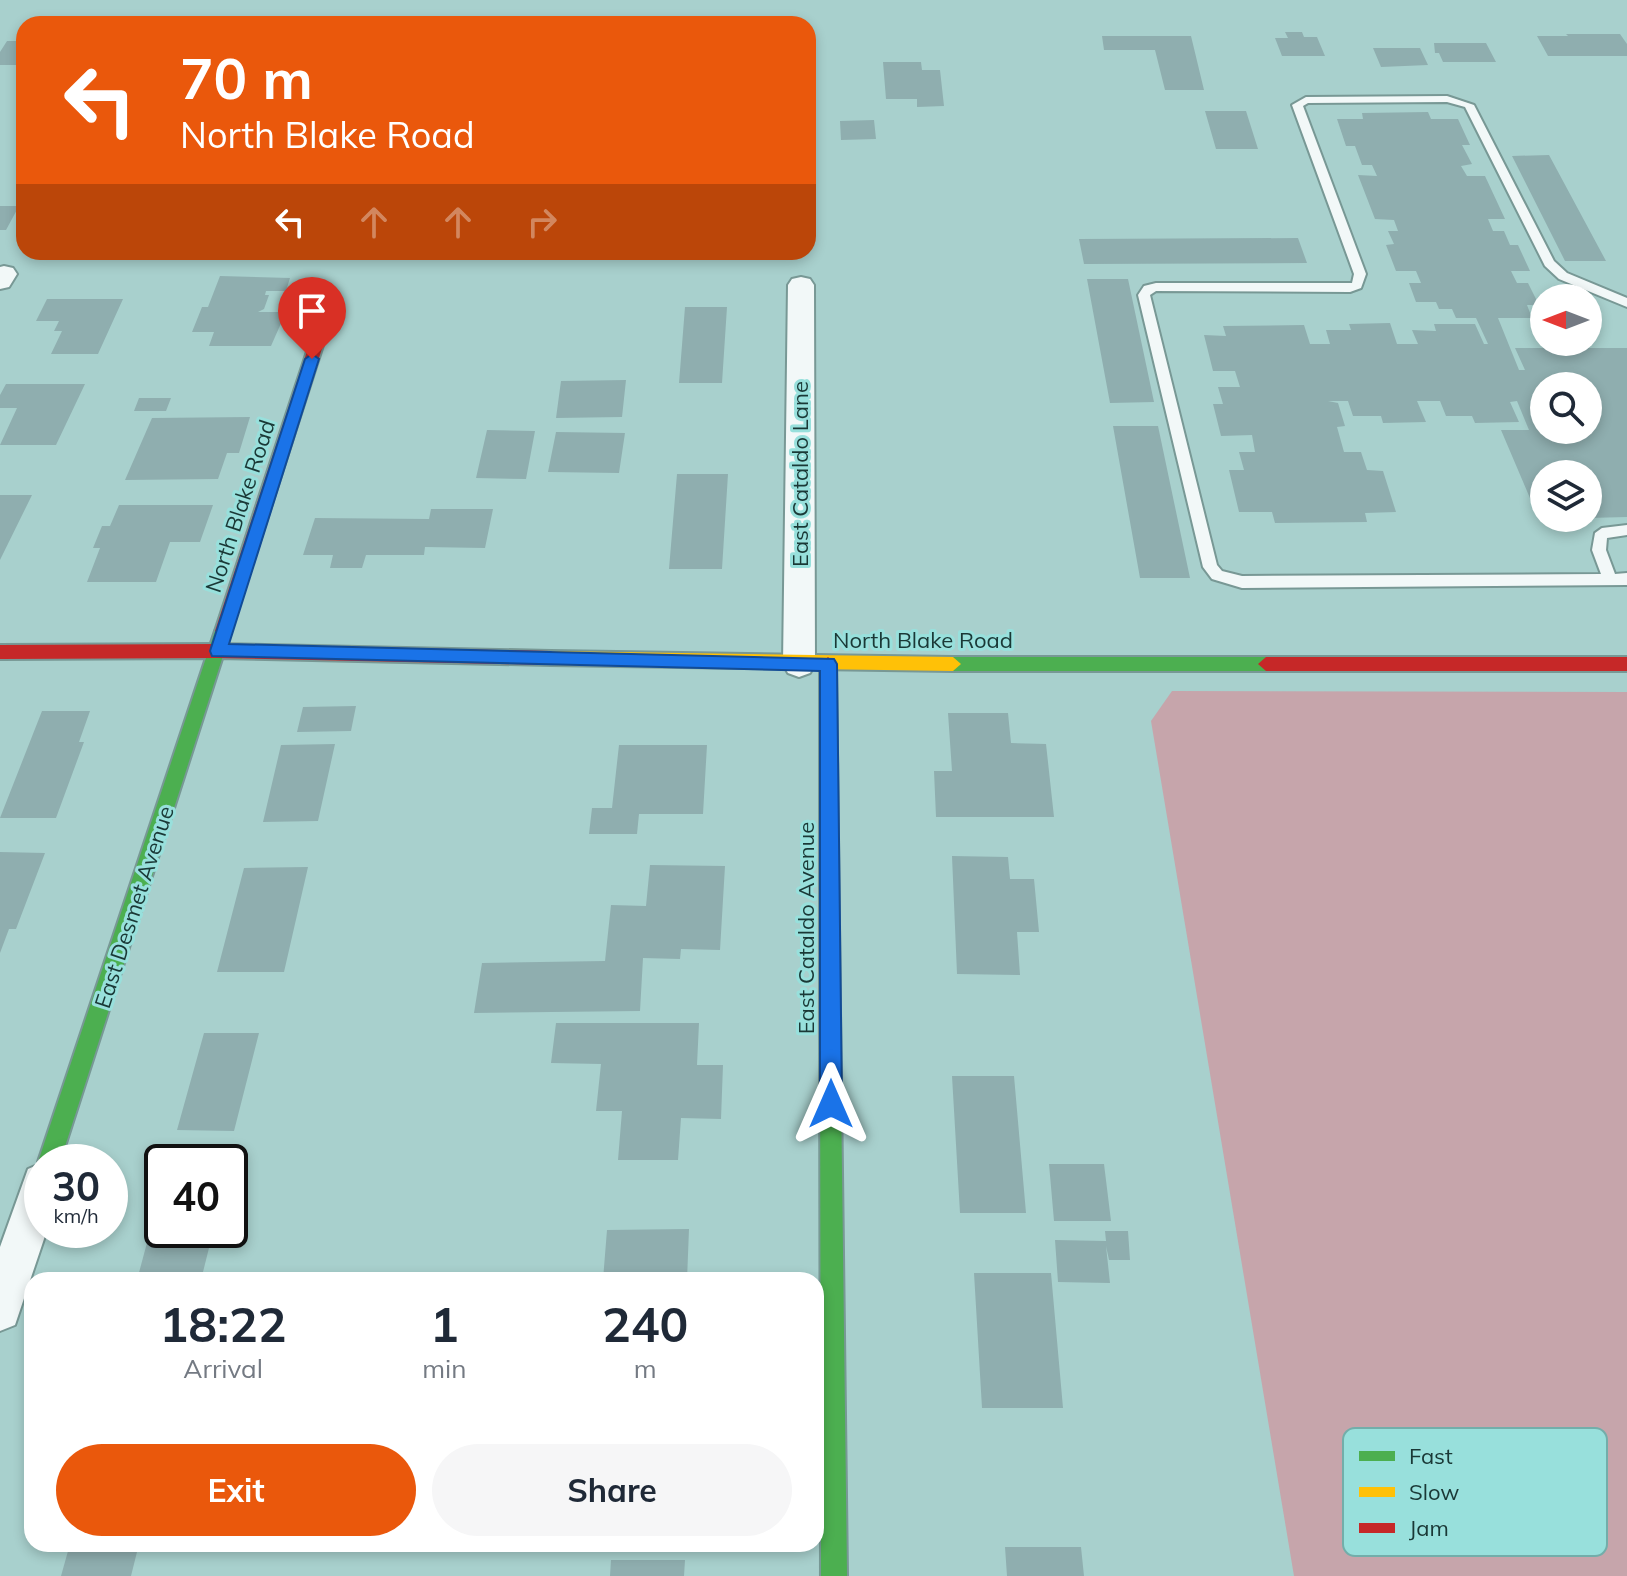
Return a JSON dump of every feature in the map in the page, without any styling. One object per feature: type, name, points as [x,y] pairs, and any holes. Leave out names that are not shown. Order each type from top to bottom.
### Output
[{"type":"street","name":"East Cataldo Lane","points":[[799,664],[801,285]]},
{"type":"street","name":"North Blake Road","points":[[218,651],[321,330]]},
{"type":"street","name":"North Blake Road","points":[[0,652],[218,651],[799,664],[1627,664]]},
{"type":"street","name":"East Desmet Avenue","points":[[55,1144],[218,651]]},
{"type":"street","name":"East Cataldo Avenue","points":[[828,664],[834,1576]]},
{"type":"street","points":[[0,1310],[24,1237]]},
{"type":"lane","points":[[1627,303],[1556,272],[1469,105],[1447,99],[1306,100],[1297,105],[1360,274],[1357,285],[1350,288],[1156,287],[1148,289],[1144,295],[1210,567],[1217,575],[1242,582],[1627,579]]},
{"type":"lane","points":[[1611,580],[1597,546],[1598,539],[1602,533],[1627,530]]},
{"type":"shaded area","points":[[1172,691],[1627,692],[1627,1576],[1294,1576],[1151,721]]},
{"type":"building","points":[[1285,32],[1302,32],[1304,37],[1317,37],[1325,56],[1282,56],[1275,38],[1288,38]]},
{"type":"building","points":[[1566,34],[1620,34],[1627,44],[1627,56],[1548,56],[1537,36],[1568,36]]},
{"type":"building","points":[[1102,36],[1191,36],[1204,90],[1165,90],[1155,50],[1104,50]]},
{"type":"building","points":[[7,41],[16,41],[16,65],[0,65],[0,52]]},
{"type":"building","points":[[1434,43],[1486,43],[1496,62],[1443,62],[1439,53],[1435,53]]},
{"type":"building","points":[[1373,48],[1420,48],[1428,65],[1381,67]]},
{"type":"building","points":[[883,62],[921,62],[922,70],[940,70],[944,106],[917,107],[917,99],[886,99]]},
{"type":"building","points":[[1205,111],[1246,111],[1258,149],[1216,149]]},
{"type":"building","points":[[1428,112],[1431,119],[1458,119],[1470,145],[1462,145],[1472,164],[1461,166],[1467,176],[1485,176],[1505,219],[1488,219],[1493,231],[1504,231],[1510,245],[1518,245],[1530,271],[1511,271],[1517,283],[1528,283],[1530,287],[1530,305],[1527,305],[1530,318],[1498,318],[1519,370],[1525,370],[1515,348],[1530,348],[1530,356],[1602,356],[1602,348],[1627,348],[1627,517],[1602,518],[1602,460],[1530,460],[1530,498],[1501,430],[1529,430],[1517,401],[1510,402],[1519,422],[1475,423],[1472,416],[1446,416],[1440,401],[1417,401],[1426,422],[1383,423],[1381,416],[1353,416],[1348,401],[1328,401],[1338,403],[1345,426],[1337,427],[1344,452],[1361,452],[1367,470],[1383,471],[1396,512],[1365,513],[1367,522],[1275,523],[1272,512],[1239,512],[1229,470],[1244,470],[1239,452],[1255,452],[1252,435],[1221,436],[1213,404],[1223,404],[1218,387],[1240,387],[1235,371],[1213,371],[1204,335],[1226,336],[1223,326],[1304,325],[1310,344],[1330,344],[1326,330],[1351,330],[1349,324],[1390,323],[1397,344],[1418,344],[1412,330],[1436,331],[1434,324],[1475,324],[1484,344],[1488,344],[1476,318],[1456,318],[1452,309],[1439,309],[1436,302],[1416,302],[1409,283],[1421,283],[1416,271],[1396,271],[1386,245],[1394,244],[1388,231],[1398,231],[1394,220],[1375,219],[1358,175],[1377,176],[1372,165],[1362,165],[1355,146],[1346,146],[1337,119],[1363,119],[1362,113]]},
{"type":"building","points":[[874,120],[876,139],[841,140],[840,121]]},
{"type":"building","points":[[1549,155],[1606,261],[1565,261],[1512,156]]},
{"type":"building","points":[[0,206],[16,206],[6,230],[0,230]]},
{"type":"building","points":[[1298,238],[1307,263],[1084,264],[1079,239]]},
{"type":"building","points":[[220,276],[290,278],[286,291],[266,291],[265,295],[269,295],[264,309],[258,312],[286,312],[271,346],[209,346],[214,332],[192,332],[202,307],[208,307]]},
{"type":"building","points":[[1087,279],[1128,279],[1154,402],[1110,403]]},
{"type":"building","points":[[47,299],[123,299],[98,354],[51,354],[62,331],[54,331],[59,321],[36,321]]},
{"type":"building","points":[[685,307],[727,307],[722,383],[679,383]]},
{"type":"building","points":[[626,380],[622,417],[556,418],[561,381]]},
{"type":"building","points":[[6,384],[85,384],[56,445],[0,445],[17,408],[0,408],[0,395]]},
{"type":"building","points":[[139,398],[171,398],[166,411],[134,411]]},
{"type":"building","points":[[250,417],[239,453],[227,453],[218,479],[125,480],[152,418]]},
{"type":"building","points":[[1113,426],[1158,426],[1190,578],[1140,578]]},
{"type":"building","points":[[487,430],[535,431],[526,479],[476,478]]},
{"type":"building","points":[[556,432],[625,433],[619,473],[548,472]]},
{"type":"building","points":[[677,474],[728,474],[722,569],[669,569]]},
{"type":"building","points":[[0,495],[32,495],[0,560]]},
{"type":"building","points":[[119,505],[213,505],[200,542],[170,542],[156,582],[87,582],[100,548],[93,548],[102,526],[110,526]]},
{"type":"building","points":[[431,509],[493,509],[485,548],[425,547],[424,555],[366,555],[362,568],[330,568],[333,555],[303,555],[315,518],[429,519]]},
{"type":"building","points":[[356,706],[351,731],[297,732],[303,707]]},
{"type":"building","points":[[42,711],[90,711],[79,742],[84,742],[56,818],[0,818]]},
{"type":"building","points":[[948,713],[1008,713],[1011,743],[1046,744],[1054,817],[936,817],[934,771],[952,771]]},
{"type":"building","points":[[335,744],[318,821],[263,822],[281,745]]},
{"type":"building","points":[[619,745],[707,745],[703,814],[639,814],[637,834],[589,834],[592,808],[612,808]]},
{"type":"building","points":[[0,852],[45,853],[16,929],[9,929],[0,953]]},
{"type":"building","points":[[952,856],[1008,857],[1010,879],[1034,879],[1039,932],[1017,932],[1020,975],[957,974]]},
{"type":"building","points":[[650,865],[725,866],[720,950],[681,949],[680,959],[643,958],[640,1011],[474,1013],[482,963],[605,961],[611,905],[646,906]]},
{"type":"building","points":[[308,867],[284,972],[217,972],[244,868]]},
{"type":"building","points":[[556,1023],[699,1023],[697,1065],[723,1065],[721,1119],[681,1118],[678,1160],[618,1160],[622,1111],[596,1111],[601,1064],[551,1063]]},
{"type":"building","points":[[204,1033],[259,1033],[234,1131],[177,1130]]},
{"type":"building","points":[[952,1076],[1014,1076],[1026,1213],[960,1213]]},
{"type":"building","points":[[1049,1164],[1104,1164],[1111,1221],[1054,1221]]},
{"type":"building","points":[[689,1229],[687,1272],[604,1272],[607,1230]]},
{"type":"building","points":[[1105,1231],[1128,1231],[1130,1260],[1109,1260],[1106,1246],[1110,1283],[1058,1282],[1055,1240],[1106,1241]]},
{"type":"building","points":[[146,1248],[209,1248],[203,1272],[139,1272]]},
{"type":"building","points":[[974,1273],[1051,1273],[1063,1408],[982,1408]]},
{"type":"building","points":[[1005,1547],[1081,1547],[1084,1576],[1007,1576]]},
{"type":"building","points":[[68,1552],[137,1552],[131,1576],[61,1576]]},
{"type":"building","points":[[611,1560],[685,1560],[684,1576],[610,1576]]},
{"type":"traffic: fast","points":[[55,1144],[223,631]]},
{"type":"traffic: fast","points":[[953,664],[1266,664]]},
{"type":"traffic: fast","points":[[830,1011],[834,1576]]},
{"type":"traffic: slow","points":[[551,658],[953,664]]},
{"type":"traffic: jam","points":[[223,631],[321,330]]},
{"type":"traffic: jam","points":[[0,652],[218,651],[551,658]]},
{"type":"traffic: jam","points":[[828,664],[830,1011]]},
{"type":"traffic: jam","points":[[1266,664],[1627,664]]},
{"type":"route","points":[[312,359],[218,651],[828,664],[831,1104]]}]
